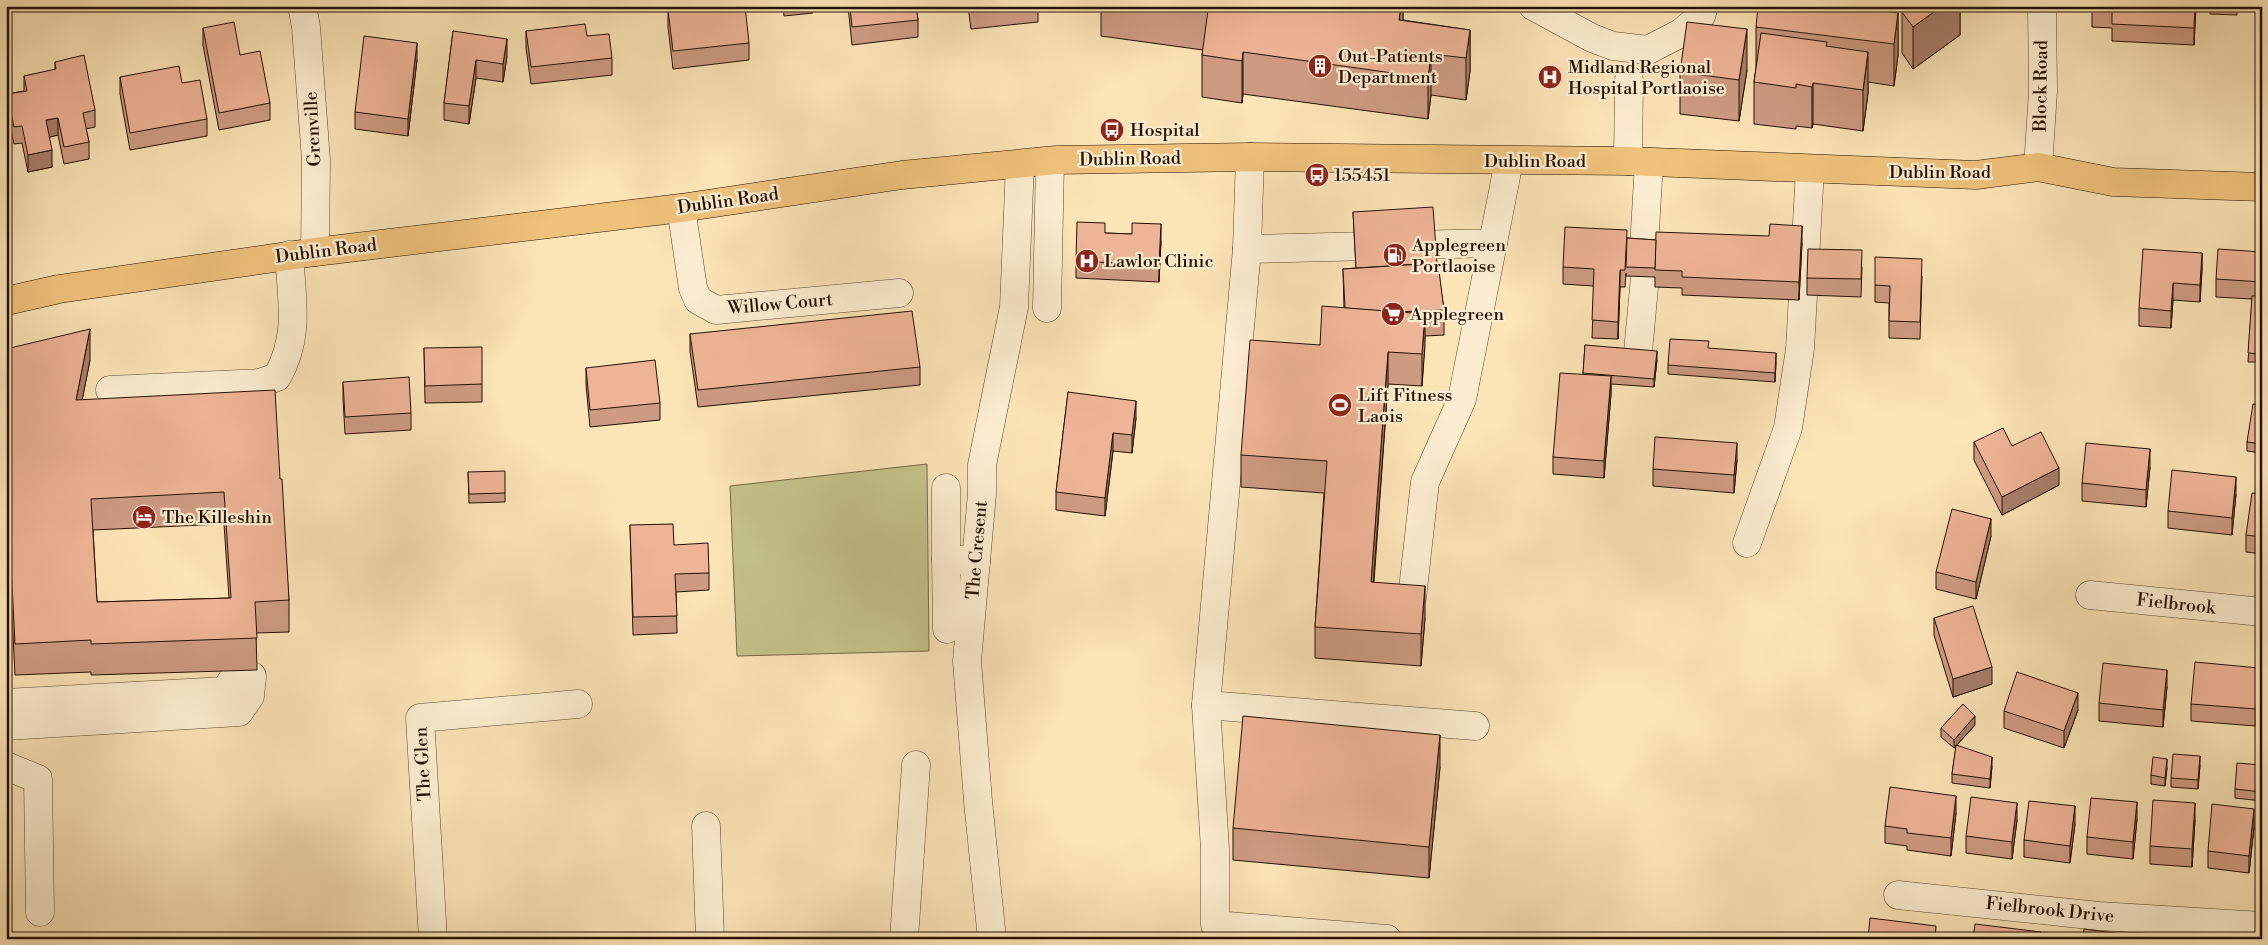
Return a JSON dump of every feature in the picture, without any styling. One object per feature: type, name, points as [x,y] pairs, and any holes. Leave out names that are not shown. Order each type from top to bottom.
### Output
[{"type":"main road","name":"Dublin Road","points":[[6,301],[59,289],[302,253],[681,208],[902,175],[1050,161],[1250,158],[1638,161],[1976,175],[2038,167],[2113,182],[2262,187]]},
{"type":"street","name":"Grenville","points":[[110,390],[260,383],[277,378],[287,360],[293,336],[302,253],[316,160],[306,27],[302,6]]},
{"type":"street","points":[[1533,6],[1592,38],[1613,46],[1648,50],[1681,33],[1700,16],[1704,6]]},
{"type":"street","name":"Block Road","points":[[2038,167],[2043,91],[2042,6]]},
{"type":"street","points":[[1629,80],[1638,161],[1644,248]]},
{"type":"street","points":[[1250,158],[1247,249],[1206,705],[1215,848],[1215,925],[1386,939]]},
{"type":"street","points":[[1047,308],[1050,161]]},
{"type":"street","points":[[1412,598],[1424,482],[1462,399],[1509,161]]},
{"type":"street","name":"The Cresent","points":[[992,939],[978,801],[967,661],[982,494],[982,465],[1014,307],[1020,164]]},
{"type":"street","points":[[1747,543],[1788,428],[1800,349],[1810,169]]},
{"type":"street","name":"Willow Court","points":[[681,208],[693,288],[698,300],[716,310],[899,293]]},
{"type":"street","points":[[1247,249],[1493,243]]},
{"type":"street","points":[[1638,352],[1645,277]]},
{"type":"street","points":[[946,488],[947,629]]},
{"type":"street","points":[[946,559],[976,561]]},
{"type":"street","name":"Fielbrook","points":[[2090,594],[2262,612]]},
{"type":"street","points":[[6,703],[225,691],[243,677],[250,696],[239,712],[6,726]]},
{"type":"street","name":"The Glen","points":[[433,939],[420,718],[578,704]]},
{"type":"street","points":[[1206,705],[1475,726]]},
{"type":"street","points":[[904,939],[916,765]]},
{"type":"street","points":[[6,766],[38,779],[40,912]]},
{"type":"street","points":[[706,826],[710,939]]},
{"type":"street","name":"Fielbrook Drive","points":[[1898,895],[2099,916],[2262,926]]},
{"type":"shaded area","points":[[927,464],[929,651],[737,656],[730,486]]},
{"type":"building","points":[[704,6],[745,6],[749,43],[673,51],[668,10]]},
{"type":"building","points":[[850,6],[916,6],[918,20],[852,27]]},
{"type":"building","points":[[970,6],[1020,6],[971,12]]},
{"type":"building","points":[[1185,6],[1401,6],[1399,20],[1470,30],[1466,58],[1431,54],[1428,78],[1243,52],[1242,61],[1202,55],[1208,10]]},
{"type":"building","points":[[1758,6],[1844,6],[1898,13],[1894,44],[1756,27]]},
{"type":"building","points":[[1910,6],[1942,6],[1913,27],[1902,12]]},
{"type":"building","points":[[2092,6],[2195,6],[2194,28],[2112,24],[2112,11],[2092,10]]},
{"type":"building","points":[[234,22],[240,55],[260,51],[270,103],[219,113],[203,28]]},
{"type":"building","points":[[1687,22],[1747,29],[1739,80],[1680,72]]},
{"type":"building","points":[[585,24],[587,36],[609,34],[612,58],[531,67],[526,31]]},
{"type":"building","points":[[453,31],[507,39],[503,64],[476,60],[469,106],[444,103]]},
{"type":"building","points":[[1761,33],[1827,42],[1826,46],[1868,52],[1863,90],[1813,83],[1812,87],[1796,84],[1796,88],[1754,82]]},
{"type":"building","points":[[364,36],[417,43],[408,119],[355,112]]},
{"type":"building","points":[[84,55],[95,110],[83,113],[89,142],[64,147],[58,118],[46,120],[52,150],[28,155],[22,126],[14,127],[7,94],[27,91],[24,76],[56,69],[55,62]]},
{"type":"building","points":[[179,66],[182,83],[200,80],[207,119],[130,133],[120,77]]},
{"type":"building","points":[[1433,207],[1437,263],[1356,268],[1353,212]]},
{"type":"building","points":[[1077,222],[1105,223],[1105,233],[1132,234],[1132,223],[1161,224],[1159,265],[1076,261]]},
{"type":"building","points":[[1770,224],[1802,226],[1799,282],[1682,277],[1682,271],[1655,270],[1656,232],[1769,236]]},
{"type":"building","points":[[1565,227],[1627,230],[1625,270],[1620,270],[1618,322],[1592,320],[1594,269],[1563,267]]},
{"type":"building","points":[[1627,238],[1656,240],[1655,268],[1626,267]]},
{"type":"building","points":[[1808,249],[1862,250],[1861,279],[1807,278]]},
{"type":"building","points":[[2143,249],[2202,253],[2200,285],[2173,283],[2171,311],[2139,308]]},
{"type":"building","points":[[2218,249],[2262,252],[2262,282],[2216,279]]},
{"type":"building","points":[[1875,257],[1922,259],[1920,322],[1889,321],[1890,286],[1875,285]]},
{"type":"building","points":[[1438,263],[1444,310],[1393,312],[1345,308],[1343,269]]},
{"type":"building","points":[[2252,296],[2262,296],[2262,354],[2248,353]]},
{"type":"building","points":[[1322,306],[1425,314],[1422,354],[1388,352],[1371,582],[1425,586],[1421,634],[1315,627],[1327,461],[1241,455],[1250,340],[1320,345]]},
{"type":"building","points":[[912,311],[920,367],[698,390],[690,334]]},
{"type":"building","name":"The Killeshin","points":[[90,329],[76,400],[275,390],[289,600],[255,602],[257,638],[91,644],[91,640],[15,644],[8,503],[6,503],[6,349]],"holes":[[[224,492],[231,598],[97,602],[91,499]]]},
{"type":"building","points":[[1670,339],[1709,341],[1708,348],[1776,353],[1775,373],[1668,365]]},
{"type":"building","points":[[1585,345],[1657,351],[1654,379],[1583,373]]},
{"type":"building","points":[[482,347],[482,384],[425,386],[424,348]]},
{"type":"building","points":[[655,360],[660,403],[590,410],[586,368]]},
{"type":"building","points":[[1560,373],[1611,376],[1604,461],[1553,457]]},
{"type":"building","points":[[409,377],[411,413],[345,417],[343,382]]},
{"type":"building","points":[[1068,392],[1136,401],[1132,435],[1113,433],[1105,498],[1056,492]]},
{"type":"building","points":[[2253,404],[2262,405],[2262,444],[2247,442]]},
{"type":"building","points":[[2003,428],[2012,446],[2041,432],[2059,468],[2002,497],[1974,442]]},
{"type":"building","points":[[1655,437],[1737,443],[1734,475],[1653,469]]},
{"type":"building","points":[[2086,443],[2150,449],[2146,490],[2082,483]]},
{"type":"building","points":[[2172,470],[2236,477],[2232,518],[2168,511]]},
{"type":"building","points":[[505,471],[505,493],[469,494],[468,472]]},
{"type":"building","points":[[2252,493],[2262,494],[2262,537],[2246,535]]},
{"type":"building","points":[[1952,509],[1991,519],[1976,582],[1936,572]]},
{"type":"building","points":[[673,524],[674,545],[708,543],[709,573],[675,574],[677,616],[633,617],[630,525]]},
{"type":"building","points":[[1973,606],[1992,667],[1953,679],[1934,618]]},
{"type":"building","points":[[2195,662],[2259,668],[2256,709],[2191,704]]},
{"type":"building","points":[[2103,663],[2167,670],[2163,710],[2099,703]]},
{"type":"building","points":[[2017,672],[2078,693],[2064,731],[2004,711]]},
{"type":"building","points":[[1963,704],[1975,716],[1954,740],[1941,728]]},
{"type":"building","points":[[1243,716],[1440,735],[1429,847],[1233,828]]},
{"type":"building","points":[[1956,745],[1992,757],[1990,779],[1952,774]]},
{"type":"building","points":[[2173,754],[2200,756],[2198,780],[2171,778]]},
{"type":"building","points":[[2153,757],[2167,759],[2165,778],[2151,775]]},
{"type":"building","points":[[2237,763],[2262,765],[2262,792],[2235,789]]},
{"type":"building","points":[[1890,787],[1956,796],[1951,838],[1907,833],[1907,829],[1885,826]]},
{"type":"building","points":[[1971,797],[2017,803],[2012,842],[1966,836]]},
{"type":"building","points":[[2091,798],[2137,802],[2133,842],[2087,837]]},
{"type":"building","points":[[2153,800],[2195,803],[2192,849],[2150,846]]},
{"type":"building","points":[[2029,801],[2075,806],[2070,846],[2024,840]]},
{"type":"building","points":[[2212,804],[2254,809],[2249,856],[2208,851]]},
{"type":"building","points":[[1870,918],[1936,926],[1935,939],[1868,939]]},
{"type":"building","points":[[1975,924],[2041,932],[2040,939],[1973,939]]},
{"type":"building","points":[[2084,929],[2145,937],[2145,939],[2083,939]]},
{"type":"building","points":[[2192,935],[2222,939],[2192,939]]},
{"type":"place","name":"Out-Patients Department","points":[[1320,66]]},
{"type":"place","name":"Midland Regional Hospital Portlaoise","points":[[1550,77]]},
{"type":"place","name":"Hospital","points":[[1112,130]]},
{"type":"place","name":"155451","points":[[1317,175]]},
{"type":"place","name":"Applegreen Portlaoise","points":[[1395,255]]},
{"type":"place","name":"Lawlor Clinic","points":[[1087,261]]},
{"type":"place","name":"Applegreen","points":[[1393,314]]},
{"type":"place","name":"Lift Fitness Laois","points":[[1340,405]]},
{"type":"place","name":"The Killeshin","points":[[144,517]]}]
